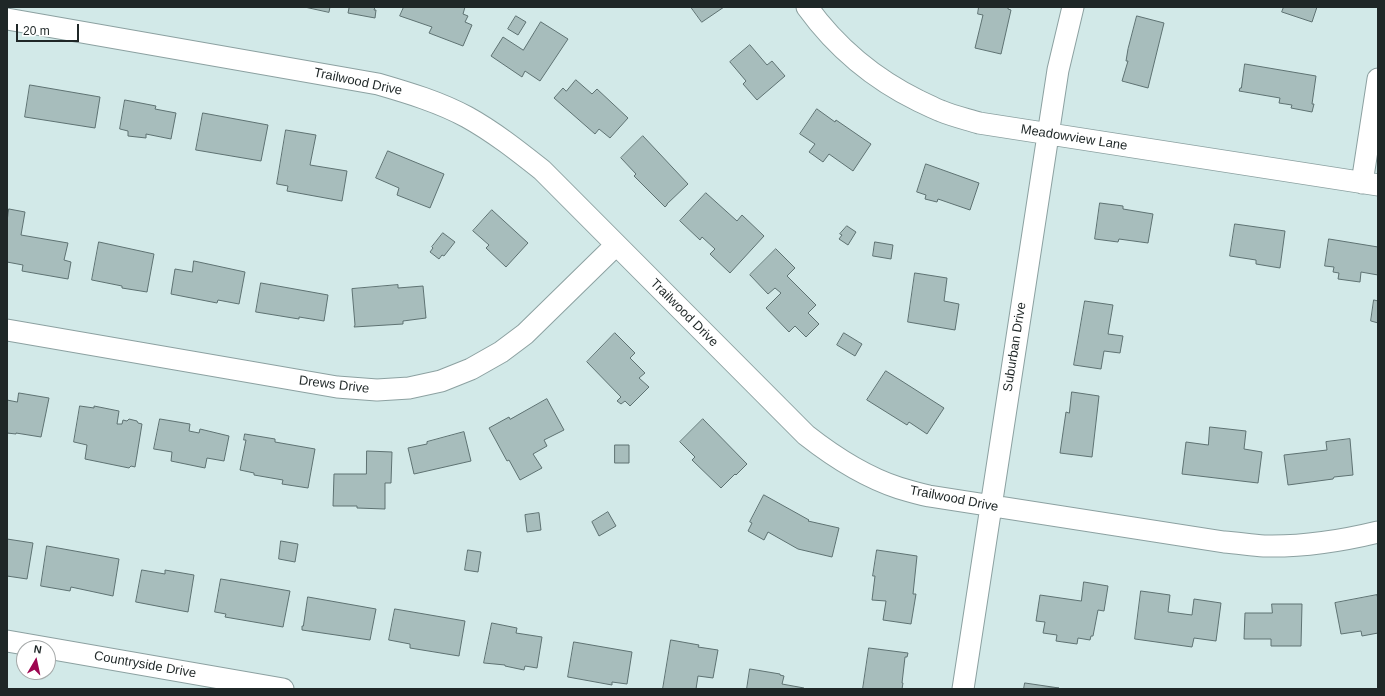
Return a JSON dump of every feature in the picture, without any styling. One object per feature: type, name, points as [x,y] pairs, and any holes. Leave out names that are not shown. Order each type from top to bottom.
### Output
[{"type":"street","name":"Meadowview Lane","points":[[807,7],[818,22],[842,48],[873,74],[899,91],[939,111],[979,123],[1048,135],[1370,184]]},
{"type":"street","name":"Suburban Drive","points":[[963,689],[1058,70],[1073,7]]},
{"type":"street","name":"Trailwood Drive","points":[[7,19],[378,84],[424,98],[467,117],[506,141],[542,170],[792,422],[829,453],[860,472],[898,488],[929,496],[991,506],[1216,541],[1264,546],[1303,545],[1347,540],[1378,532]]},
{"type":"street","points":[[1370,184],[1378,80]]},
{"type":"street","name":"Drews Drive","points":[[7,330],[337,387],[377,390],[409,388],[440,380],[471,369],[501,352],[525,334],[616,245]]},
{"type":"street","name":"Countryside Drive","points":[[7,641],[283,689]]},
{"type":"building","points":[[305,7],[330,7],[329,12]]},
{"type":"building","points":[[345,7],[375,7],[375,18],[348,13],[349,8]]},
{"type":"building","points":[[404,7],[465,7],[463,14],[468,16],[465,22],[472,25],[463,46],[429,33],[432,27],[400,16]]},
{"type":"building","points":[[691,7],[724,7],[702,22]]},
{"type":"building","points":[[979,7],[1008,7],[1008,9],[1011,10],[1001,54],[975,48],[983,15],[978,14]]},
{"type":"building","points":[[1284,7],[1317,7],[1312,22],[1282,12]]},
{"type":"building","points":[[516,16],[526,22],[518,35],[508,29]]},
{"type":"building","points":[[1137,16],[1164,23],[1148,88],[1122,81],[1128,61],[1126,61],[1128,49]]},
{"type":"building","points":[[541,22],[568,39],[540,81],[525,71],[522,77],[491,56],[503,37],[523,50]]},
{"type":"building","points":[[750,45],[767,65],[772,61],[785,76],[757,100],[743,84],[746,81],[730,62]]},
{"type":"building","points":[[1245,64],[1316,76],[1312,112],[1291,108],[1292,105],[1279,103],[1280,98],[1239,91],[1241,88]]},
{"type":"building","points":[[576,80],[592,94],[597,89],[628,118],[610,138],[599,129],[595,134],[554,98],[563,88],[566,91]]},
{"type":"building","points":[[30,85],[100,97],[95,128],[25,117]]},
{"type":"building","points":[[125,100],[156,106],[155,109],[176,113],[171,139],[146,134],[146,138],[128,136],[128,131],[120,129]]},
{"type":"building","points":[[817,109],[871,144],[853,171],[829,154],[823,162],[809,152],[815,144],[800,134]]},
{"type":"building","points":[[203,113],[268,125],[261,161],[196,150]]},
{"type":"building","points":[[286,130],[316,135],[310,165],[347,171],[342,201],[287,191],[288,186],[277,184]]},
{"type":"building","points":[[643,136],[688,184],[665,207],[634,176],[636,174],[621,158]]},
{"type":"building","points":[[388,151],[444,174],[430,208],[397,195],[399,188],[376,178]]},
{"type":"building","points":[[926,164],[979,183],[970,210],[938,199],[937,202],[925,199],[926,195],[917,192]]},
{"type":"building","points":[[706,193],[737,221],[742,215],[764,236],[730,273],[710,254],[715,249],[702,237],[700,240],[680,221]]},
{"type":"building","points":[[1100,203],[1123,206],[1123,209],[1153,214],[1148,243],[1119,239],[1118,242],[1095,239]]},
{"type":"building","points":[[9,209],[25,212],[21,235],[68,243],[64,260],[71,262],[68,279],[22,271],[23,265],[7,262],[7,222]]},
{"type":"building","points":[[492,210],[528,243],[506,267],[486,248],[489,245],[473,231]]},
{"type":"building","points":[[1235,224],[1285,231],[1280,268],[1256,264],[1256,260],[1230,256]]},
{"type":"building","points":[[847,226],[856,232],[848,245],[839,239],[842,235],[840,234]]},
{"type":"building","points":[[443,233],[455,242],[444,256],[442,255],[439,259],[430,252]]},
{"type":"building","points":[[1329,239],[1378,247],[1378,275],[1361,272],[1360,282],[1338,279],[1339,273],[1333,272],[1334,267],[1325,266]]},
{"type":"building","points":[[99,242],[154,254],[147,292],[122,288],[122,286],[92,280]]},
{"type":"building","points":[[875,242],[893,245],[891,259],[873,256]]},
{"type":"building","points":[[776,249],[795,268],[787,276],[816,305],[808,313],[819,324],[806,337],[795,326],[789,332],[766,308],[781,293],[775,288],[768,294],[750,275]]},
{"type":"building","points":[[194,261],[245,272],[239,304],[218,300],[217,303],[171,294],[175,269],[192,272]]},
{"type":"building","points":[[915,273],[947,278],[944,301],[959,304],[955,330],[908,322]]},
{"type":"building","points":[[261,283],[328,295],[324,321],[299,317],[299,319],[256,312]]},
{"type":"building","points":[[398,285],[398,288],[423,286],[426,318],[403,321],[403,324],[354,327],[352,289]]},
{"type":"building","points":[[1374,300],[1378,301],[1378,323],[1371,321]]},
{"type":"building","points":[[1085,301],[1113,305],[1108,334],[1123,336],[1120,353],[1104,351],[1101,369],[1074,365]]},
{"type":"building","points":[[615,333],[635,353],[630,358],[645,373],[639,378],[649,387],[630,406],[625,401],[621,404],[617,401],[621,397],[587,362]]},
{"type":"building","points":[[844,333],[862,344],[855,356],[837,345]]},
{"type":"building","points":[[886,371],[944,408],[927,434],[909,422],[907,425],[867,400]]},
{"type":"building","points":[[1072,392],[1099,396],[1092,457],[1060,453],[1066,412],[1069,413]]},
{"type":"building","points":[[19,393],[49,398],[41,437],[7,433],[7,400],[17,402]]},
{"type":"building","points":[[547,399],[564,430],[544,440],[547,446],[533,454],[542,468],[520,480],[509,460],[507,461],[489,428],[509,417],[510,419]]},
{"type":"building","points":[[80,406],[94,408],[94,406],[119,411],[117,424],[122,424],[123,420],[127,421],[129,419],[142,424],[135,467],[131,466],[129,468],[85,459],[87,445],[74,442]]},
{"type":"building","points":[[160,419],[190,424],[189,431],[199,433],[200,429],[229,436],[224,461],[207,458],[205,468],[171,461],[172,452],[154,449]]},
{"type":"building","points":[[703,419],[747,464],[721,488],[692,460],[695,457],[680,442]]},
{"type":"building","points":[[1210,427],[1246,431],[1244,449],[1262,452],[1258,483],[1182,474],[1186,442],[1208,445]]},
{"type":"building","points":[[464,432],[471,461],[414,474],[408,448],[427,444],[427,442]]},
{"type":"building","points":[[245,434],[275,439],[275,442],[315,449],[308,488],[282,484],[283,480],[254,475],[254,473],[240,470],[246,440],[244,440]]},
{"type":"building","points":[[1350,439],[1353,475],[1288,485],[1284,455],[1327,450],[1326,442]]},
{"type":"building","points":[[615,445],[629,445],[629,463],[615,463]]},
{"type":"building","points":[[367,451],[392,452],[391,483],[385,483],[385,509],[357,508],[357,506],[333,506],[334,474],[366,474]]},
{"type":"building","points":[[764,495],[809,520],[808,521],[839,528],[832,557],[798,549],[768,532],[764,540],[748,531],[752,523],[750,522]]},
{"type":"building","points":[[608,512],[616,526],[599,536],[592,522]]},
{"type":"building","points":[[539,513],[541,530],[527,532],[525,515]]},
{"type":"building","points":[[7,539],[33,543],[27,579],[7,576]]},
{"type":"building","points":[[281,541],[298,544],[295,562],[279,559]]},
{"type":"building","points":[[47,546],[119,559],[113,596],[71,587],[70,591],[41,586]]},
{"type":"building","points":[[468,550],[481,552],[478,572],[465,570]]},
{"type":"building","points":[[877,550],[917,556],[913,594],[916,594],[911,624],[883,620],[886,601],[872,600],[875,576],[873,576]]},
{"type":"building","points":[[142,570],[165,574],[165,570],[194,575],[188,612],[136,602]]},
{"type":"building","points":[[221,579],[290,591],[283,627],[225,617],[226,614],[215,612]]},
{"type":"building","points":[[1084,582],[1108,586],[1104,611],[1098,610],[1093,636],[1091,636],[1090,640],[1078,638],[1077,644],[1056,641],[1057,635],[1043,633],[1045,622],[1036,621],[1040,595],[1081,601]]},
{"type":"building","points":[[1141,591],[1170,595],[1168,612],[1192,615],[1194,599],[1221,603],[1216,641],[1194,638],[1192,647],[1135,639]]},
{"type":"building","points":[[1377,595],[1378,633],[1362,636],[1361,631],[1341,634],[1335,603]]},
{"type":"building","points":[[308,597],[376,609],[370,640],[302,630]]},
{"type":"building","points":[[1272,604],[1302,604],[1301,646],[1271,646],[1271,639],[1244,639],[1245,613],[1272,613]]},
{"type":"building","points":[[395,609],[465,621],[459,656],[410,648],[410,644],[389,640]]},
{"type":"building","points":[[492,623],[517,628],[516,633],[542,637],[537,668],[525,666],[524,670],[505,665],[484,663]]},
{"type":"building","points":[[671,640],[699,645],[698,647],[718,650],[713,678],[698,676],[696,689],[663,689]]},
{"type":"building","points":[[574,642],[632,652],[627,684],[612,682],[612,685],[568,677]]},
{"type":"building","points":[[869,648],[908,653],[907,657],[905,657],[902,689],[863,689]]},
{"type":"building","points":[[750,669],[780,674],[784,676],[782,684],[804,689],[747,689]]},
{"type":"building","points":[[1025,683],[1059,688],[1024,689]]}]
